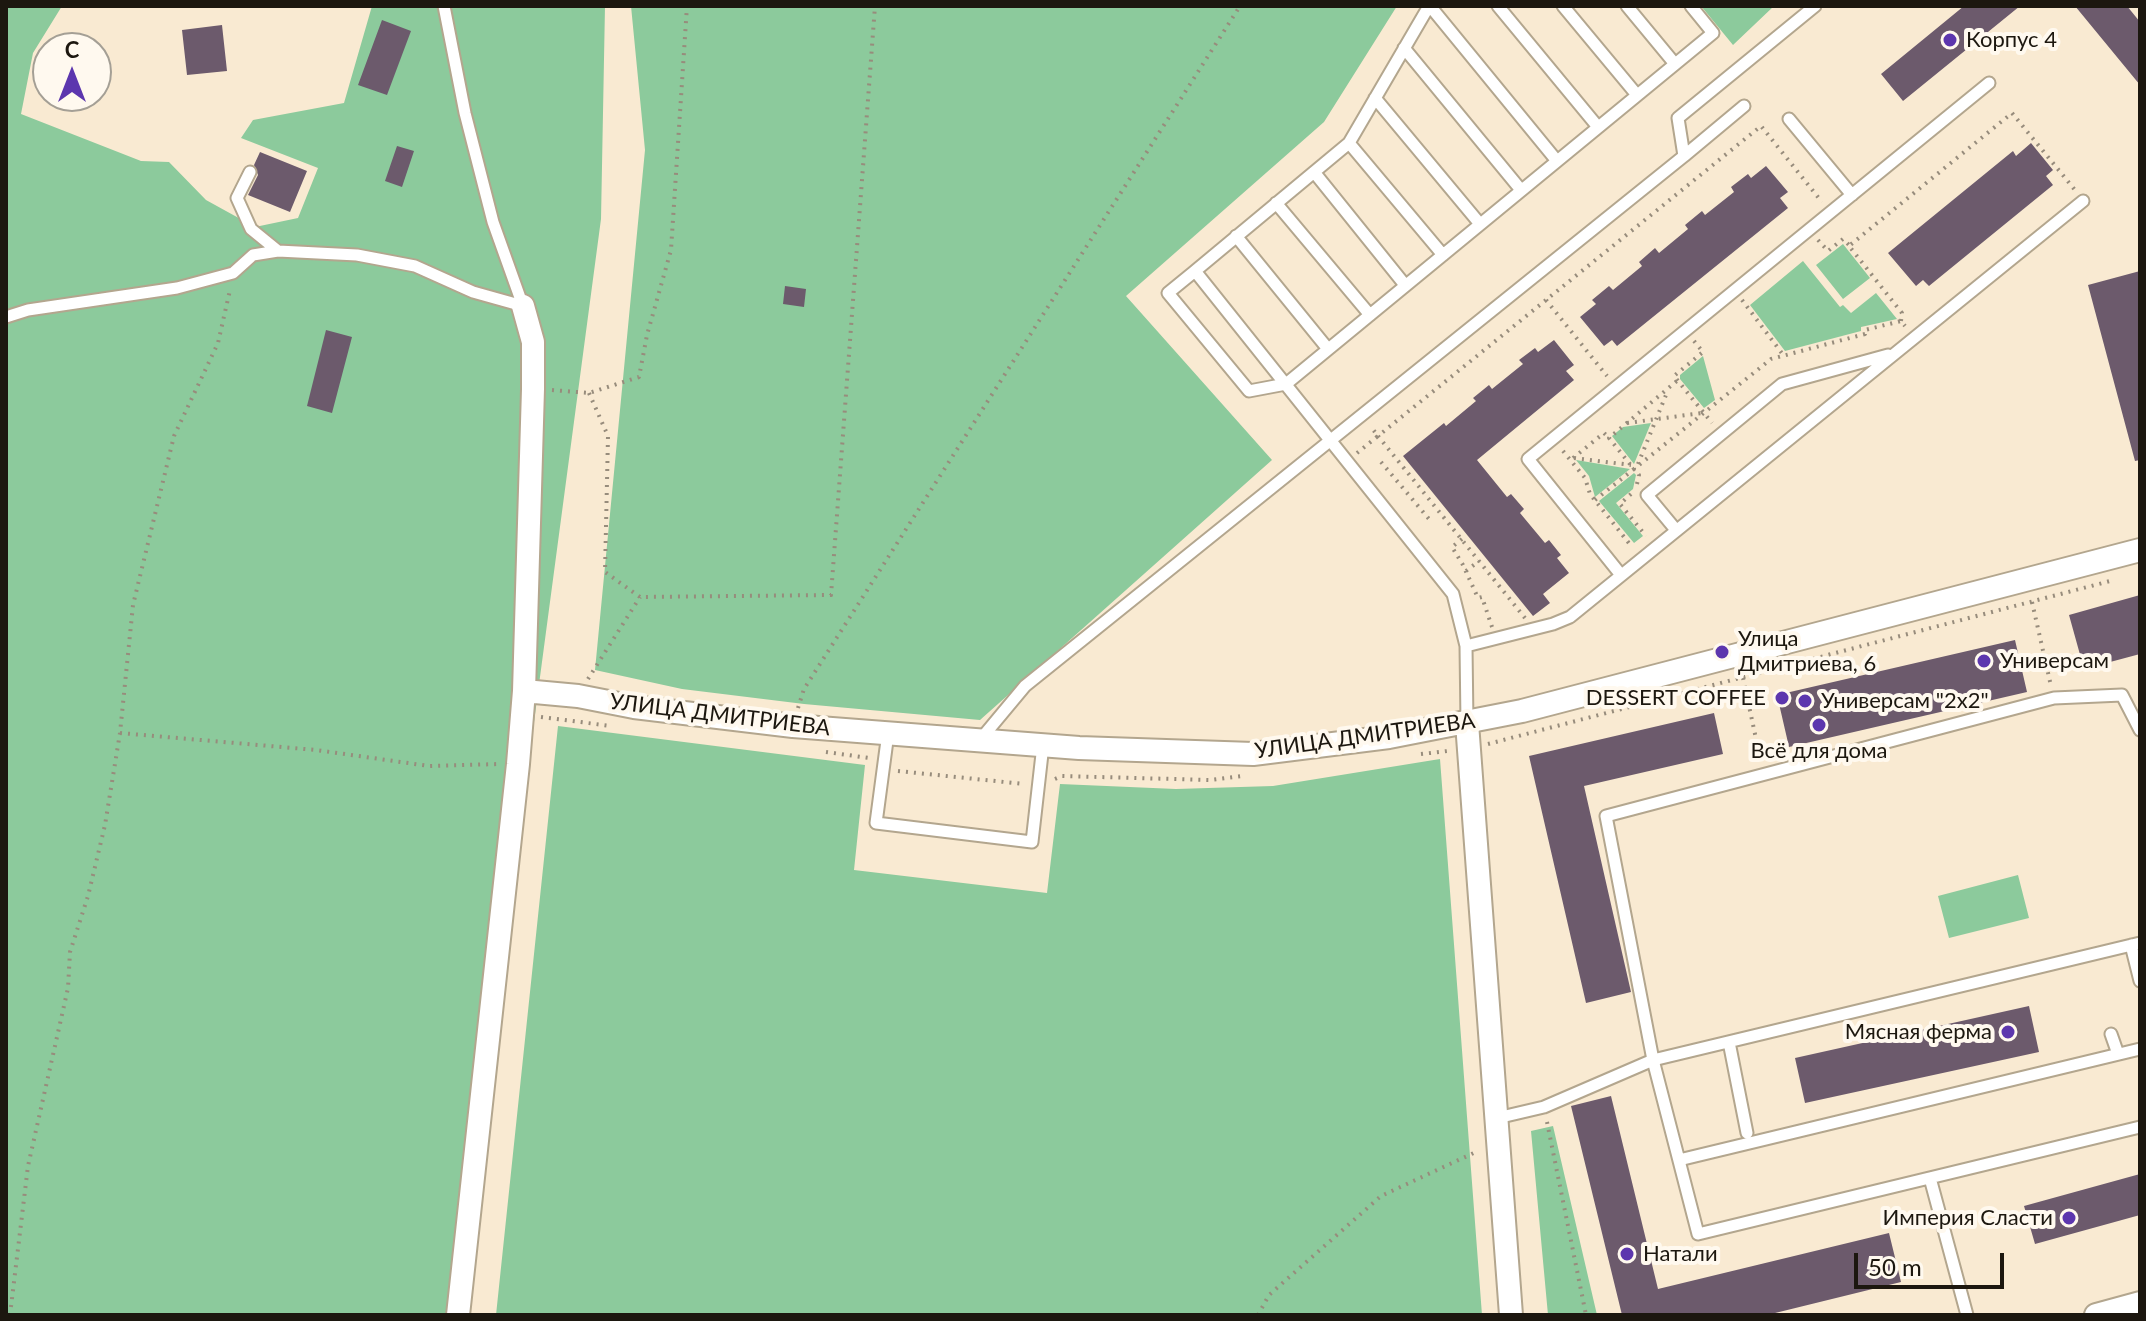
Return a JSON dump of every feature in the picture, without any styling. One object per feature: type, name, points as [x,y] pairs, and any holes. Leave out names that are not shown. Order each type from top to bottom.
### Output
[{"type":"street","points":[[458,1315],[524,691],[533,342],[523,306]]},
{"type":"street","name":"УЛИЦА ДМИТРИЕВА","points":[[524,691],[793,726],[1043,745],[1253,754],[1389,737],[1522,711],[2140,550]]},
{"type":"street","points":[[1467,723],[1511,1315]]},
{"type":"street","points":[[2096,1315],[2140,1303]]},
{"type":"lane","points":[[444,6],[465,113],[489,208],[523,306]]},
{"type":"lane","points":[[1557,161],[1430,6],[1349,143],[1168,293],[1249,391],[1286,384],[1713,33],[1691,6]]},
{"type":"lane","points":[[1498,6],[1598,127]]},
{"type":"lane","points":[[1563,6],[1637,95]]},
{"type":"lane","points":[[1627,6],[1675,64]]},
{"type":"lane","points":[[1684,156],[1678,118],[1815,6]]},
{"type":"lane","points":[[1404,48],[1521,190]]},
{"type":"lane","points":[[1621,575],[1528,459],[1738,296],[1852,195],[1989,83]]},
{"type":"lane","points":[[1375,98],[1480,224]]},
{"type":"lane","points":[[980,740],[1025,686],[1744,106]]},
{"type":"lane","points":[[1789,119],[1852,195]]},
{"type":"lane","points":[[1349,143],[1443,255]]},
{"type":"lane","points":[[250,172],[237,198],[251,229],[278,251]]},
{"type":"lane","points":[[1314,172],[1405,285]]},
{"type":"lane","points":[[1466,646],[1570,617],[1895,353],[2080,196]]},
{"type":"lane","points":[[1276,203],[1370,315]]},
{"type":"lane","points":[[1236,236],[1328,349]]},
{"type":"lane","points":[[6,317],[28,310],[177,288],[233,273],[253,255],[278,251],[357,255],[415,266],[473,292],[523,306]]},
{"type":"lane","points":[[1195,271],[1453,594],[1466,646],[1467,723]]},
{"type":"lane","points":[[1676,530],[1647,495],[1782,384],[1895,353]]},
{"type":"lane","points":[[2140,730],[2122,695],[2054,698],[1606,816],[1653,1060],[1698,1234],[2140,1127]]},
{"type":"lane","points":[[888,733],[876,823],[1032,842],[1043,745]]},
{"type":"lane","points":[[1497,1118],[1544,1107],[1653,1060],[2136,944],[2140,981]]},
{"type":"lane","points":[[2111,1034],[2118,1054]]},
{"type":"lane","points":[[1729,1042],[1747,1133]]},
{"type":"lane","points":[[1679,1160],[2140,1049]]},
{"type":"lane","points":[[1930,1178],[1967,1315]]},
{"type":"path","points":[[533,389],[589,393],[639,377],[647,335],[671,250],[687,6]]},
{"type":"path","points":[[589,393],[608,436],[605,572],[640,597],[831,595],[875,6]]},
{"type":"path","points":[[793,726],[804,689],[1240,6]]},
{"type":"path","points":[[1849,246],[2012,113],[2080,196]]},
{"type":"path","points":[[1347,461],[1761,126],[1824,205]]},
{"type":"path","points":[[1808,248],[1819,239],[1828,251],[1843,239],[1902,313],[1901,321],[1907,328]]},
{"type":"path","points":[[10,1315],[28,1166],[68,988],[70,952],[88,896],[105,825],[120,733],[133,605],[174,436],[218,343],[233,273]]},
{"type":"path","points":[[1753,292],[1738,296],[1784,356]]},
{"type":"path","points":[[1546,300],[1609,379]]},
{"type":"path","points":[[1595,500],[1771,359],[1901,321]]},
{"type":"path","points":[[1694,341],[1703,352],[1674,376],[1704,413]]},
{"type":"path","points":[[1609,438],[1678,380]]},
{"type":"path","points":[[1634,467],[1669,388]]},
{"type":"path","points":[[1627,423],[1704,413]]},
{"type":"path","points":[[1362,415],[1528,621],[1516,624]]},
{"type":"path","points":[[1572,459],[1604,433],[1609,438],[1639,475],[1636,490],[1620,504],[1647,537]]},
{"type":"path","points":[[1553,439],[1572,459],[1595,500],[1633,549]]},
{"type":"path","points":[[1396,457],[1383,464],[1429,519]]},
{"type":"path","points":[[1572,459],[1634,467]]},
{"type":"path","points":[[1403,489],[1414,480]]},
{"type":"path","points":[[1462,539],[1452,547],[1478,598],[1482,597],[1493,629],[1504,626]]},
{"type":"path","points":[[1466,571],[1479,561]]},
{"type":"path","points":[[1467,749],[2126,577]]},
{"type":"path","points":[[578,696],[640,597]]},
{"type":"path","points":[[2032,602],[2054,698]]},
{"type":"path","points":[[1743,678],[1763,775]]},
{"type":"path","points":[[120,733],[316,750],[429,766],[518,764]]},
{"type":"path","points":[[1544,1107],[1586,1315]]},
{"type":"path","points":[[1258,1315],[1269,1295],[1381,1196],[1478,1151]]},
{"type":"green space","points":[[6,6],[62,6],[46,32],[32,32],[32,58],[21,114],[141,161],[169,162],[206,200],[255,227],[298,218],[318,168],[241,138],[253,120],[344,103],[372,6],[605,6],[601,219],[455,1315],[6,1315]]},
{"type":"green space","points":[[631,6],[1397,6],[1324,122],[1126,296],[1272,460],[980,720],[682,689],[595,670],[645,150]]},
{"type":"green space","points":[[1701,6],[1774,6],[1733,45]]},
{"type":"green space","points":[[1843,244],[1870,278],[1843,299],[1816,265]]},
{"type":"green space","points":[[1803,261],[1840,307],[1843,305],[1851,313],[1876,293],[1897,319],[1785,351],[1750,305]]},
{"type":"green space","points":[[1703,356],[1715,400],[1704,408],[1680,379],[1680,375]]},
{"type":"green space","points":[[1651,423],[1634,464],[1612,436],[1623,427]]},
{"type":"green space","points":[[1576,460],[1630,469],[1595,497],[1589,476]]},
{"type":"green space","points":[[1634,473],[1633,489],[1616,503],[1643,536],[1634,543],[1599,501]]},
{"type":"green space","points":[[558,726],[865,765],[854,870],[1047,893],[1060,784],[1176,789],[1273,786],[1440,759],[1482,1315],[496,1315]]},
{"type":"green space","points":[[2018,875],[2029,918],[1949,938],[1938,896]]},
{"type":"green space","points":[[1553,1126],[1597,1315],[1548,1315],[1531,1131]]},
{"type":"building","name":"Корпус 4","points":[[1964,6],[2020,6],[1903,101],[1881,74]]},
{"type":"building","name":"Корпус 4","points":[[2075,6],[2127,6],[2140,22],[2140,85]]},
{"type":"building","points":[[382,20],[411,31],[387,95],[358,85]]},
{"type":"building","points":[[222,25],[227,71],[187,75],[182,30]]},
{"type":"building","points":[[2031,143],[2053,170],[2046,176],[2053,185],[1929,286],[1923,280],[1916,286],[1888,253],[2013,151],[2016,156]]},
{"type":"building","points":[[397,146],[414,151],[402,187],[385,181]]},
{"type":"building","points":[[260,152],[307,171],[290,212],[248,195],[258,175],[254,165]]},
{"type":"building","points":[[1766,166],[1788,192],[1780,198],[1788,208],[1617,346],[1612,340],[1604,346],[1580,317],[1596,304],[1592,300],[1609,286],[1613,290],[1642,266],[1639,262],[1655,248],[1659,253],[1688,229],[1685,225],[1702,211],[1705,215],[1734,192],[1731,187],[1748,174],[1751,178]]},
{"type":"building","points":[[2140,271],[2140,460],[2135,461],[2088,285]]},
{"type":"building","points":[[785,286],[806,289],[804,307],[783,304]]},
{"type":"building","points":[[326,330],[352,337],[332,413],[307,406]]},
{"type":"building","points":[[1554,340],[1574,365],[1566,371],[1574,380],[1477,460],[1507,497],[1511,494],[1524,509],[1520,513],[1545,543],[1549,540],[1561,555],[1557,558],[1569,573],[1543,594],[1550,603],[1533,616],[1403,456],[1444,423],[1446,426],[1476,401],[1473,398],[1489,385],[1492,389],[1523,364],[1519,360],[1535,348],[1538,352]]},
{"type":"building","points":[[2140,595],[2140,654],[2084,669],[2069,615]]},
{"type":"building","points":[[2015,640],[2027,692],[1789,747],[1777,695]]},
{"type":"building","points":[[1714,713],[1723,754],[1584,786],[1631,992],[1586,1003],[1529,756]]},
{"type":"building","points":[[2029,1006],[2039,1052],[1805,1103],[1795,1058]]},
{"type":"building","points":[[1611,1096],[1658,1289],[1889,1233],[1901,1282],[1767,1315],[1622,1315],[1571,1106]]},
{"type":"building","points":[[2140,1174],[2140,1215],[2035,1244],[2024,1206]]},
{"type":"place","name":"Корпус 4","points":[[1950,40]]},
{"type":"place","name":"Улица Дмитриева, 6","points":[[1722,652]]},
{"type":"place","name":"Универсам","points":[[1984,661]]},
{"type":"place","name":"DESSERT COFFEE","points":[[1782,698]]},
{"type":"place","name":"Универсам \"2x2\"","points":[[1805,701]]},
{"type":"place","name":"Всё для дома","points":[[1819,725]]},
{"type":"place","name":"Мясная ферма","points":[[2008,1032]]},
{"type":"place","name":"Империя Сласти","points":[[2069,1218]]},
{"type":"place","name":"Натали","points":[[1627,1254]]}]
